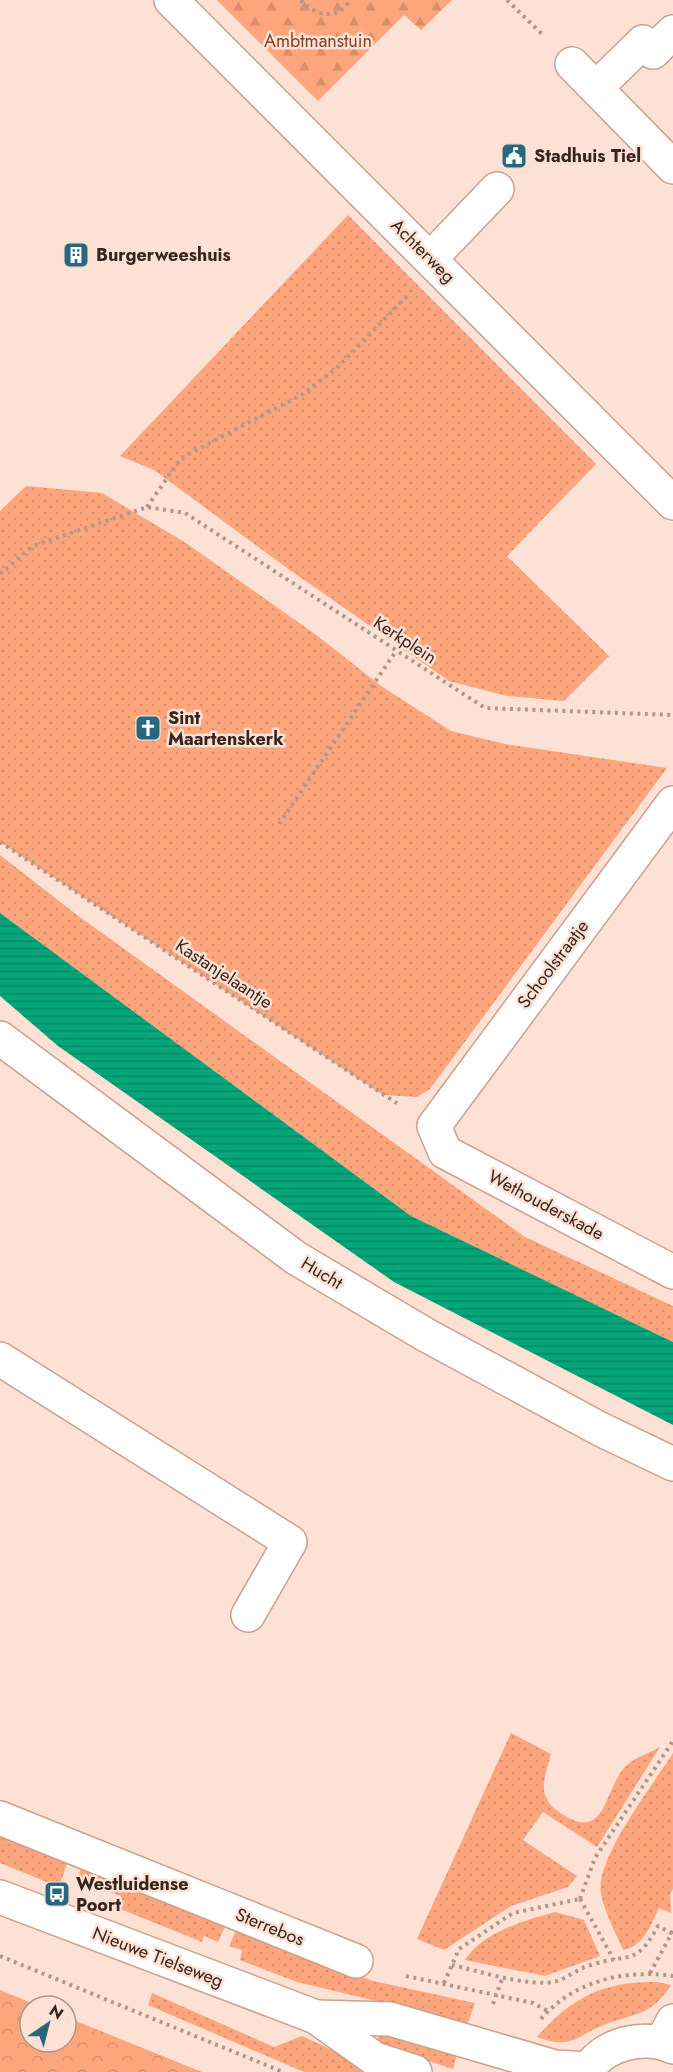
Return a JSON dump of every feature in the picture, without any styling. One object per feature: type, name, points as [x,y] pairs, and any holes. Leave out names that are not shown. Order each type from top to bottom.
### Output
[{"type":"street","name":"Achterweg","points":[[171,0],[673,503]]},
{"type":"street","points":[[596,88],[643,42],[653,52],[673,32]]},
{"type":"street","points":[[572,64],[673,167]]},
{"type":"street","points":[[430,259],[497,189]]},
{"type":"street","name":"Schoolstraatje","points":[[434,1126],[673,803]]},
{"type":"street","name":"Hucht","points":[[0,1038],[296,1258],[426,1335],[600,1429],[673,1464]]},
{"type":"street","name":"Wethouderskade","points":[[434,1126],[445,1152],[673,1272]]},
{"type":"street","points":[[0,1359],[290,1542],[248,1615]]},
{"type":"street","name":"Sterrebos","points":[[0,1818],[356,1961]]},
{"type":"street","name":"Nieuwe Tielseweg","points":[[0,1897],[316,2017],[375,2059],[415,2072]]},
{"type":"street","name":"Nieuwe Tielseweg","points":[[316,2017],[390,2019],[555,2067],[588,2071]]},
{"type":"street","points":[[588,2071],[610,2049],[636,2041],[669,2037]]},
{"type":"path","points":[[301,0],[317,14],[332,14],[346,7],[350,0]]},
{"type":"path","points":[[507,0],[572,64]]},
{"type":"path","points":[[147,507],[181,458],[303,394],[338,367],[410,294],[430,259]]},
{"type":"path","name":"Kerkplein","points":[[0,574],[33,546],[147,507],[185,513],[485,708],[673,715]]},
{"type":"path","points":[[279,824],[396,651]]},
{"type":"path","name":"Kastanjelaantje","points":[[0,842],[373,1089],[434,1126]]},
{"type":"path","points":[[580,1899],[596,1858],[673,1741]]},
{"type":"path","points":[[580,1899],[614,1960]]},
{"type":"path","points":[[444,1983],[459,1949],[513,1913],[580,1899]]},
{"type":"path","points":[[452,1965],[540,1982],[557,1981],[590,1965],[630,1958],[645,1948],[658,1926],[673,1933],[650,1973]]},
{"type":"path","points":[[0,1956],[283,2072]]},
{"type":"path","points":[[356,1961],[379,1970],[533,2003],[548,2011]]},
{"type":"path","points":[[517,2057],[533,2028],[548,2011],[588,1984],[618,1975],[650,1973],[673,1976]]},
{"type":"green space","name":"Ambtmanstuin","points":[[217,0],[452,0],[421,30],[404,15],[318,101]]},
{"type":"green space","points":[[348,215],[596,464],[507,556],[609,656],[564,701],[507,696],[449,681],[287,568],[154,470],[120,456]]},
{"type":"green space","points":[[26,486],[102,493],[186,543],[319,637],[381,686],[451,731],[505,744],[667,768],[430,1089],[417,1097],[383,1095],[0,842],[0,511]]},
{"type":"green space","points":[[0,855],[77,915],[525,1237],[673,1306],[673,1342],[411,1216],[0,913]]},
{"type":"green space","points":[[511,1733],[551,1754],[544,1783],[549,1803],[572,1820],[585,1822],[595,1819],[602,1810],[619,1775],[627,1765],[660,1747],[597,1847],[543,1812],[523,1840],[577,1876],[568,1887],[511,1906],[444,1950],[417,1939]]},
{"type":"green space","points":[[673,1753],[671,1913],[659,1908],[641,1940],[623,1950],[603,1901],[601,1879],[627,1822]]},
{"type":"green space","points":[[0,1833],[68,1861],[59,1887],[0,1863]]},
{"type":"green space","points":[[83,1865],[227,1922],[218,1942],[204,1936],[202,1942],[118,1908],[121,1896],[76,1880]]},
{"type":"green space","points":[[555,1912],[584,1920],[600,1956],[545,1976],[465,1960],[473,1950],[494,1934],[518,1923]]},
{"type":"green space","points":[[238,1926],[373,1981],[475,2003],[468,2023],[297,1982],[240,1960],[242,1950],[229,1946]]},
{"type":"green space","points":[[657,1982],[671,1985],[657,2002],[643,2012],[606,2024],[566,2042],[549,2041],[537,2037],[563,2011],[590,1994],[621,1985]]},
{"type":"green space","points":[[0,1990],[18,1997],[18,2054],[78,2054],[78,2022],[202,2072],[0,2072]]},
{"type":"green space","points":[[152,1993],[274,2047],[302,2036],[379,2072],[304,2072],[148,2005]]},
{"type":"green space","points":[[384,2033],[457,2054],[453,2069],[383,2046],[377,2040],[380,2034]]},
{"type":"shaded area","points":[[0,913],[411,1216],[673,1342],[673,1425],[394,1282],[58,1046],[0,996]]},
{"type":"place","name":"Stadhuis Tiel","points":[[514,156]]},
{"type":"place","name":"Burgerweeshuis","points":[[76,255]]},
{"type":"place","name":"Sint Maartenskerk","points":[[148,728]]},
{"type":"place","name":"Westluidense Poort","points":[[57,1894]]}]
